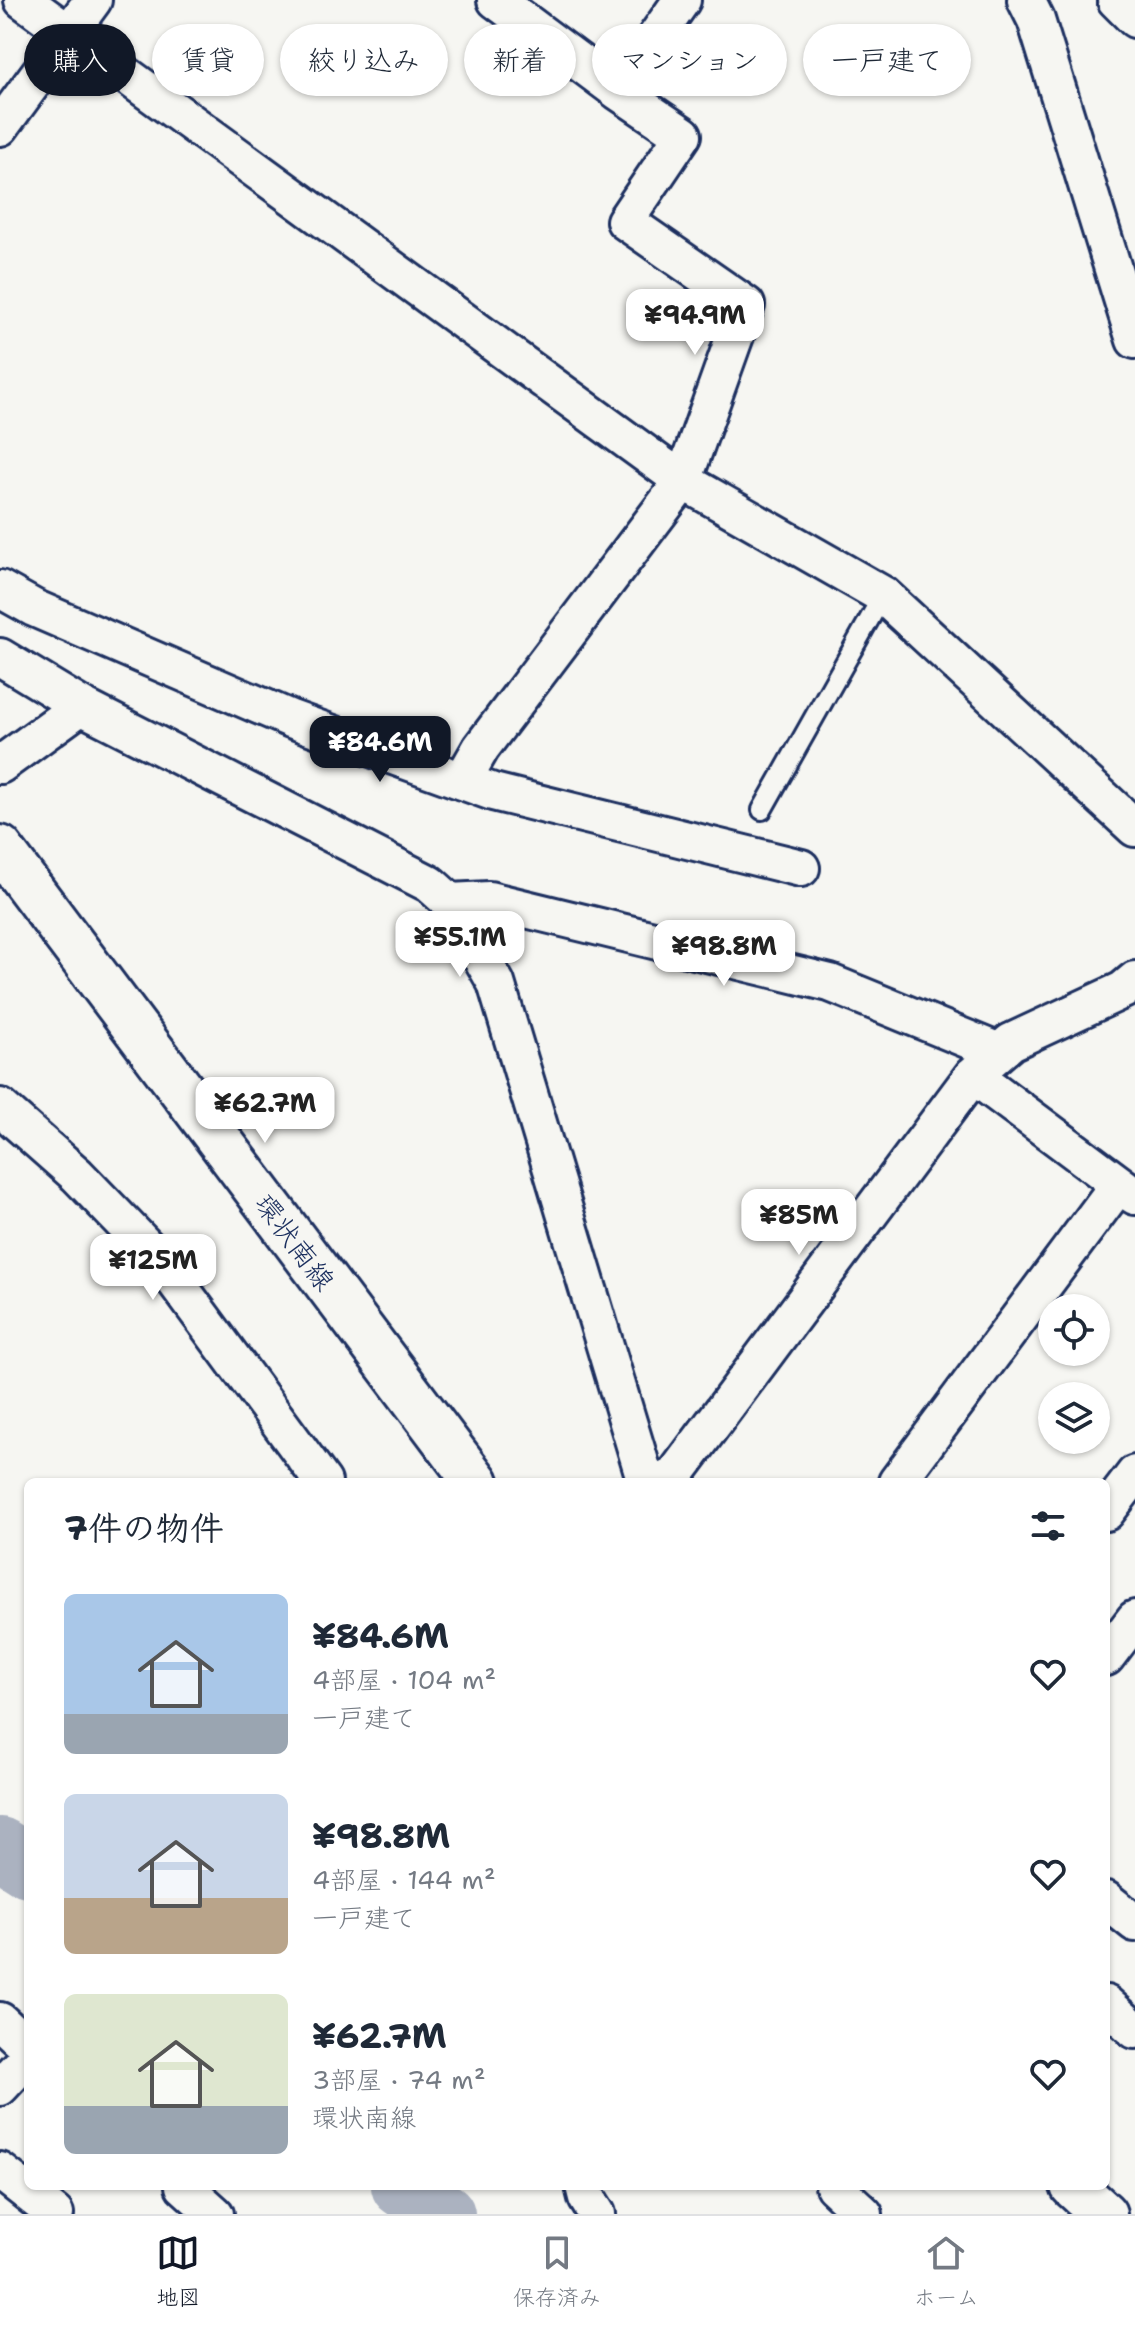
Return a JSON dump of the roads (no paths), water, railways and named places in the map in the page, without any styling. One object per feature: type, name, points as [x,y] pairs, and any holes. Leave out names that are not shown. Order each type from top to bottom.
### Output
[{"type":"street","points":[[23,0],[56,24]]},
{"type":"street","points":[[76,24],[93,0]]},
{"type":"street","points":[[496,0],[592,72]]},
{"type":"street","points":[[665,24],[682,0]]},
{"type":"street","points":[[1026,0],[1036,20],[1135,340]]},
{"type":"street","points":[[1116,0],[1135,19]]},
{"type":"street","points":[[136,82],[683,481],[883,595],[1135,828]]},
{"type":"street","points":[[0,127],[24,94]]},
{"type":"street","points":[[462,781],[481,748],[683,481],[746,305],[625,221],[683,135],[625,96]]},
{"type":"street","points":[[1120,292],[1135,250]]},
{"type":"street","points":[[0,589],[34,608],[291,719],[493,792],[801,868]]},
{"type":"street","points":[[0,657],[81,706],[430,884],[450,902],[496,983],[645,1478]]},
{"type":"street","points":[[0,765],[81,706]]},
{"type":"street","name":"環状南線","points":[[0,848],[473,1478]]},
{"type":"street","points":[[450,902],[489,900],[830,983],[986,1063],[1127,1190],[900,1478]]},
{"type":"street","points":[[670,1478],[986,1063],[1011,1042],[1123,990],[1135,980]]},
{"type":"street","points":[[0,1107],[77,1175],[162,1263],[320,1478]]},
{"type":"street","points":[[1110,1507],[1135,1474]]},
{"type":"street","points":[[1110,1652],[1135,1619]]},
{"type":"street","points":[[1110,1903],[1135,1923]]},
{"type":"street","points":[[1110,2008],[1135,2030]]},
{"type":"street","points":[[0,2021],[24,2043]]},
{"type":"street","points":[[0,2087],[24,2061]]},
{"type":"street","points":[[0,2171],[24,2190]]},
{"type":"street","points":[[24,2190],[55,2214]]},
{"type":"street","points":[[188,2190],[215,2214]]},
{"type":"street","points":[[585,2190],[597,2214]]},
{"type":"street","points":[[838,2190],[864,2214]]},
{"type":"street","points":[[1077,2190],[1104,2214]]},
{"type":"lane","points":[[762,810],[883,595]]},
{"type":"waterway","points":[[0,1848],[24,1863]]},
{"type":"waterway","points":[[408,2190],[444,2214]]}]
